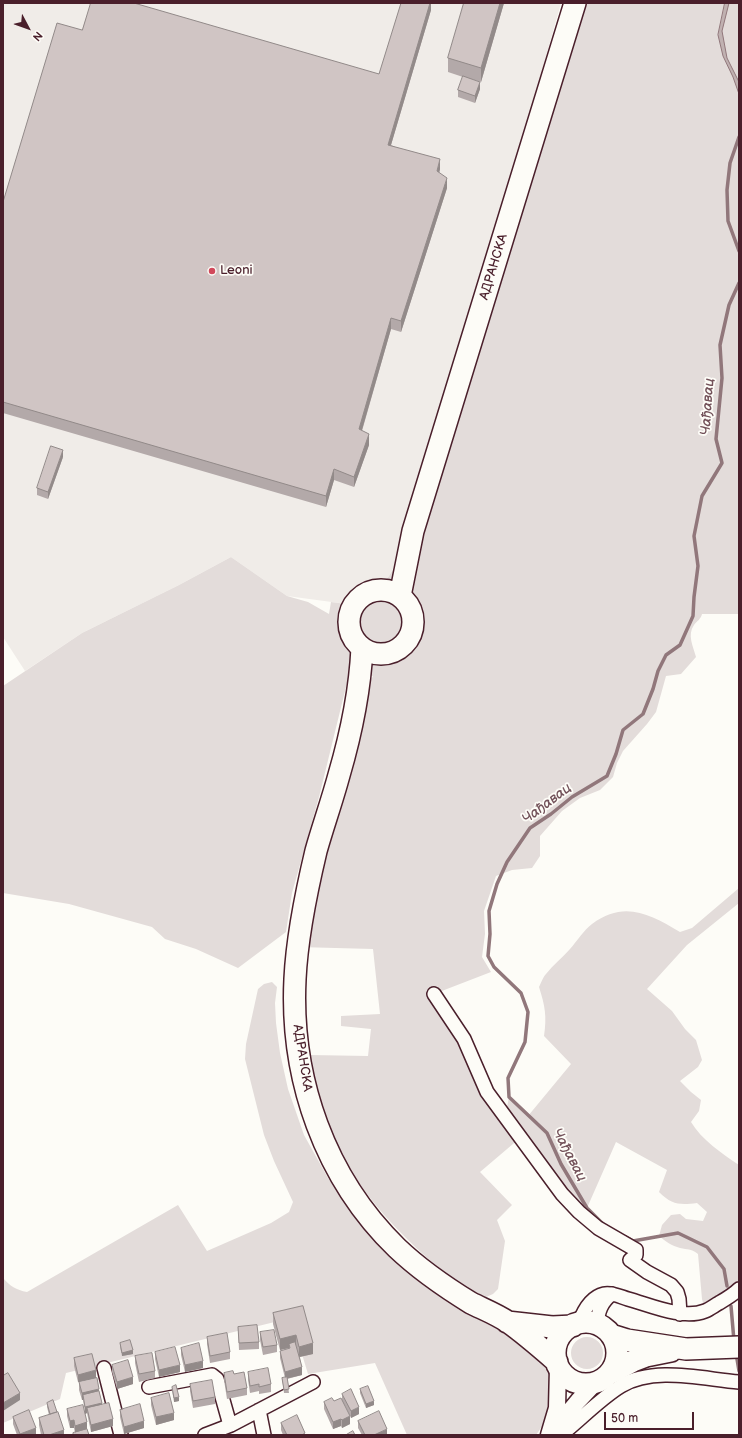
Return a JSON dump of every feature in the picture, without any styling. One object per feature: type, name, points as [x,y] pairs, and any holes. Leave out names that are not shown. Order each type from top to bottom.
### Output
[{"type":"main road","name":"АДРАНСКА","points":[[400,596],[413,532],[575,3]]},
{"type":"main road","name":"АДРАНСКА","points":[[377,590],[393,569],[413,532]]},
{"type":"main road","points":[[377,590],[391,591],[400,596],[407,602],[411,610],[413,624],[411,634],[407,641],[402,647],[388,653],[377,654],[362,648],[353,636],[350,626],[350,615],[354,605],[361,597],[377,590]]},
{"type":"main road","name":"АДРАНСКА","points":[[362,648],[361,673],[353,716],[340,774],[316,852],[307,891],[298,947],[294,1002],[303,1076],[309,1103],[324,1143],[338,1173],[375,1225],[413,1262],[439,1282],[472,1303],[507,1322],[557,1364]]},
{"type":"main road","name":"АДРАНСКА","points":[[353,716],[376,670],[388,653]]},
{"type":"main road","name":"АДРАНСКА","points":[[507,1322],[552,1327],[590,1327],[626,1340],[686,1349]]},
{"type":"main road","points":[[590,1327],[616,1345],[617,1357],[616,1362],[603,1378],[582,1384],[571,1380],[562,1372],[557,1364],[556,1351],[558,1340],[564,1332],[590,1327]]},
{"type":"main road","name":"АДРАНСКА","points":[[603,1378],[633,1361],[646,1356],[686,1349],[732,1348]]},
{"type":"street","points":[[434,994],[464,1039],[487,1092],[562,1194],[579,1212],[598,1228],[636,1250],[636,1255],[630,1260],[647,1272],[671,1285],[677,1292],[680,1299],[680,1314]]},
{"type":"street","points":[[590,1327],[585,1311],[595,1298],[604,1294],[612,1294],[680,1314],[692,1314],[705,1311],[739,1289]]},
{"type":"street","points":[[590,1327],[600,1307],[612,1294]]},
{"type":"street","points":[[550,1435],[557,1408],[557,1364]]},
{"type":"street","points":[[104,1368],[121,1435]]},
{"type":"street","points":[[150,1387],[212,1375],[217,1379],[230,1425]]},
{"type":"street","points":[[561,1435],[616,1390],[641,1377],[663,1375],[739,1382]]},
{"type":"street","points":[[550,1435],[578,1401],[603,1378]]},
{"type":"street","points":[[205,1435],[230,1425],[313,1382]]},
{"type":"street","points":[[259,1410],[264,1435]]},
{"type":"shaded area","points":[[3,3],[561,3],[413,531],[389,576],[377,590],[361,597],[354,605],[287,596],[231,557],[179,585],[82,633],[25,671],[3,637]]},
{"type":"shaded area","points":[[577,3],[739,3],[739,614],[702,614],[700,619],[694,625],[691,633],[691,641],[696,657],[681,674],[666,676],[656,712],[623,751],[617,763],[613,777],[600,790],[580,798],[562,811],[540,836],[540,856],[532,868],[512,870],[496,876],[484,911],[485,934],[482,957],[491,972],[434,994],[505,1117],[509,1097],[528,1116],[571,1064],[544,1036],[545,1011],[539,987],[545,975],[570,949],[586,929],[604,917],[626,911],[647,915],[680,932],[692,928],[739,888],[739,903],[687,945],[647,989],[672,1011],[685,1029],[696,1040],[702,1060],[698,1067],[680,1081],[701,1100],[699,1111],[691,1122],[695,1129],[706,1140],[739,1165],[739,1289],[705,1311],[702,1299],[698,1254],[691,1250],[674,1246],[659,1236],[662,1225],[671,1215],[680,1214],[686,1219],[703,1221],[707,1212],[697,1203],[676,1203],[664,1196],[659,1192],[667,1170],[616,1142],[587,1208],[579,1212],[520,1138],[480,1172],[512,1205],[497,1220],[505,1241],[498,1289],[493,1294],[486,1297],[470,1289],[453,1278],[418,1250],[386,1217],[349,1171],[324,1113],[315,1082],[310,1055],[368,1056],[371,1029],[341,1026],[341,1016],[380,1014],[373,949],[298,947],[353,716],[373,676],[361,673],[367,650],[383,654],[396,650],[407,640],[413,625],[411,610],[405,601],[390,592],[377,590],[389,576],[403,553]]},
{"type":"shaded area","points":[[725,3],[729,3],[722,31],[727,58],[739,82],[739,94],[723,56],[718,35]]},
{"type":"shaded area","points":[[231,557],[287,596],[308,602],[329,614],[331,602],[354,605],[350,624],[352,633],[357,642],[319,797],[292,893],[286,932],[238,968],[196,949],[165,939],[152,927],[69,904],[3,893],[3,686],[82,633],[179,585]]},
{"type":"shaded area","points":[[381,596],[391,598],[399,604],[405,612],[407,622],[405,632],[399,640],[391,646],[381,648],[371,646],[363,640],[357,632],[355,622],[357,612],[363,604],[371,598]]},
{"type":"shaded area","points":[[272,982],[277,987],[275,1003],[276,1023],[280,1053],[288,1089],[304,1135],[328,1178],[356,1218],[386,1249],[525,1341],[553,1365],[552,1412],[536,1435],[407,1435],[375,1363],[308,1374],[291,1318],[66,1373],[60,1399],[3,1423],[3,1278],[14,1287],[27,1292],[178,1205],[207,1251],[271,1223],[289,1212],[293,1202],[264,1135],[245,1059],[246,1044],[258,989],[264,984]]},
{"type":"shaded area","points":[[587,1337],[598,1342],[603,1353],[598,1364],[587,1369],[576,1364],[571,1353],[576,1342]]},
{"type":"building","name":"Leoni","points":[[91,3],[134,3],[379,74],[401,3],[430,3],[388,145],[440,159],[437,171],[447,178],[401,321],[391,318],[359,429],[369,434],[354,477],[334,469],[326,496],[3,402],[3,202],[57,23],[82,30]]},
{"type":"building","points":[[464,3],[500,3],[481,68],[448,58]]},
{"type":"building","points":[[463,76],[480,82],[475,96],[458,90]]},
{"type":"building","points":[[51,446],[63,450],[48,492],[37,488]]},
{"type":"building","points":[[303,1306],[313,1343],[299,1347],[296,1335],[280,1339],[273,1313]]},
{"type":"building","points":[[257,1325],[259,1342],[239,1343],[238,1327]]},
{"type":"building","points":[[274,1330],[277,1345],[263,1347],[260,1332]]},
{"type":"building","points":[[227,1333],[230,1352],[210,1356],[207,1337]]},
{"type":"building","points":[[130,1340],[133,1350],[122,1353],[120,1343]]},
{"type":"building","points":[[295,1342],[302,1367],[285,1372],[280,1351],[290,1348],[289,1344]]},
{"type":"building","points":[[199,1343],[203,1361],[185,1365],[181,1348]]},
{"type":"building","points":[[175,1347],[180,1365],[159,1370],[155,1352]]},
{"type":"building","points":[[152,1353],[155,1371],[139,1374],[135,1356]]},
{"type":"building","points":[[92,1354],[96,1370],[78,1375],[74,1358]]},
{"type":"building","points":[[128,1360],[133,1377],[117,1382],[112,1365]]},
{"type":"building","points":[[268,1368],[271,1384],[259,1387],[259,1384],[250,1386],[248,1372]]},
{"type":"building","points":[[233,1371],[234,1374],[244,1372],[247,1388],[227,1392],[224,1373]]},
{"type":"building","points":[[8,1373],[20,1393],[3,1403],[3,1376]]},
{"type":"building","points":[[287,1377],[289,1389],[284,1390],[282,1378]]},
{"type":"building","points":[[97,1378],[99,1389],[82,1393],[79,1382]]},
{"type":"building","points":[[212,1380],[215,1397],[193,1401],[190,1384]]},
{"type":"building","points":[[176,1385],[179,1397],[174,1398],[172,1387]]},
{"type":"building","points":[[368,1386],[374,1401],[366,1404],[360,1389]]},
{"type":"building","points":[[351,1389],[359,1407],[351,1411],[342,1394]]},
{"type":"building","points":[[99,1391],[102,1403],[85,1407],[83,1395]]},
{"type":"building","points":[[169,1393],[174,1413],[156,1417],[151,1398]]},
{"type":"building","points":[[332,1398],[334,1401],[341,1398],[350,1416],[333,1422],[324,1402]]},
{"type":"building","points":[[53,1400],[57,1412],[50,1414],[47,1403]]},
{"type":"building","points":[[109,1403],[113,1419],[91,1425],[87,1408]]},
{"type":"building","points":[[140,1404],[144,1421],[124,1427],[120,1410]]},
{"type":"building","points":[[83,1405],[87,1422],[75,1426],[74,1420],[70,1421],[67,1409]]},
{"type":"building","points":[[29,1410],[36,1428],[20,1434],[13,1417]]},
{"type":"building","points":[[379,1411],[387,1429],[374,1435],[365,1435],[358,1421]]},
{"type":"building","points":[[58,1412],[64,1430],[49,1435],[44,1435],[39,1418]]},
{"type":"building","points":[[297,1415],[305,1433],[302,1435],[287,1435],[281,1423]]},
{"type":"building","points":[[87,1429],[89,1435],[73,1435],[73,1433]]},
{"type":"building","points":[[353,1431],[355,1435],[346,1435]]},
{"type":"waterway","name":"Чађавац","points":[[739,137],[730,163],[727,190],[728,221],[739,251]]},
{"type":"waterway","name":"Чађавац","points":[[605,1226],[587,1208],[561,1164],[547,1133],[509,1097],[508,1078],[525,1042],[528,1012],[521,993],[494,967],[488,956],[490,934],[489,911],[497,884],[507,862],[530,828],[551,814],[572,797],[607,776],[616,754],[623,730],[643,714],[653,689],[658,671],[666,655],[680,645],[693,616],[698,566],[694,536],[702,496],[722,463],[716,439],[722,378],[720,345],[729,305],[739,283]]},
{"type":"waterway","name":"Чађавац","points":[[626,1237],[633,1241],[678,1233],[707,1247],[724,1269],[727,1286]]},
{"type":"waterway","name":"Чађавац","points":[[731,1306],[734,1341]]},
{"type":"waterway","name":"Чађавац","points":[[736,1353],[739,1371]]},
{"type":"place","name":"Leoni","points":[[212,271]]}]
